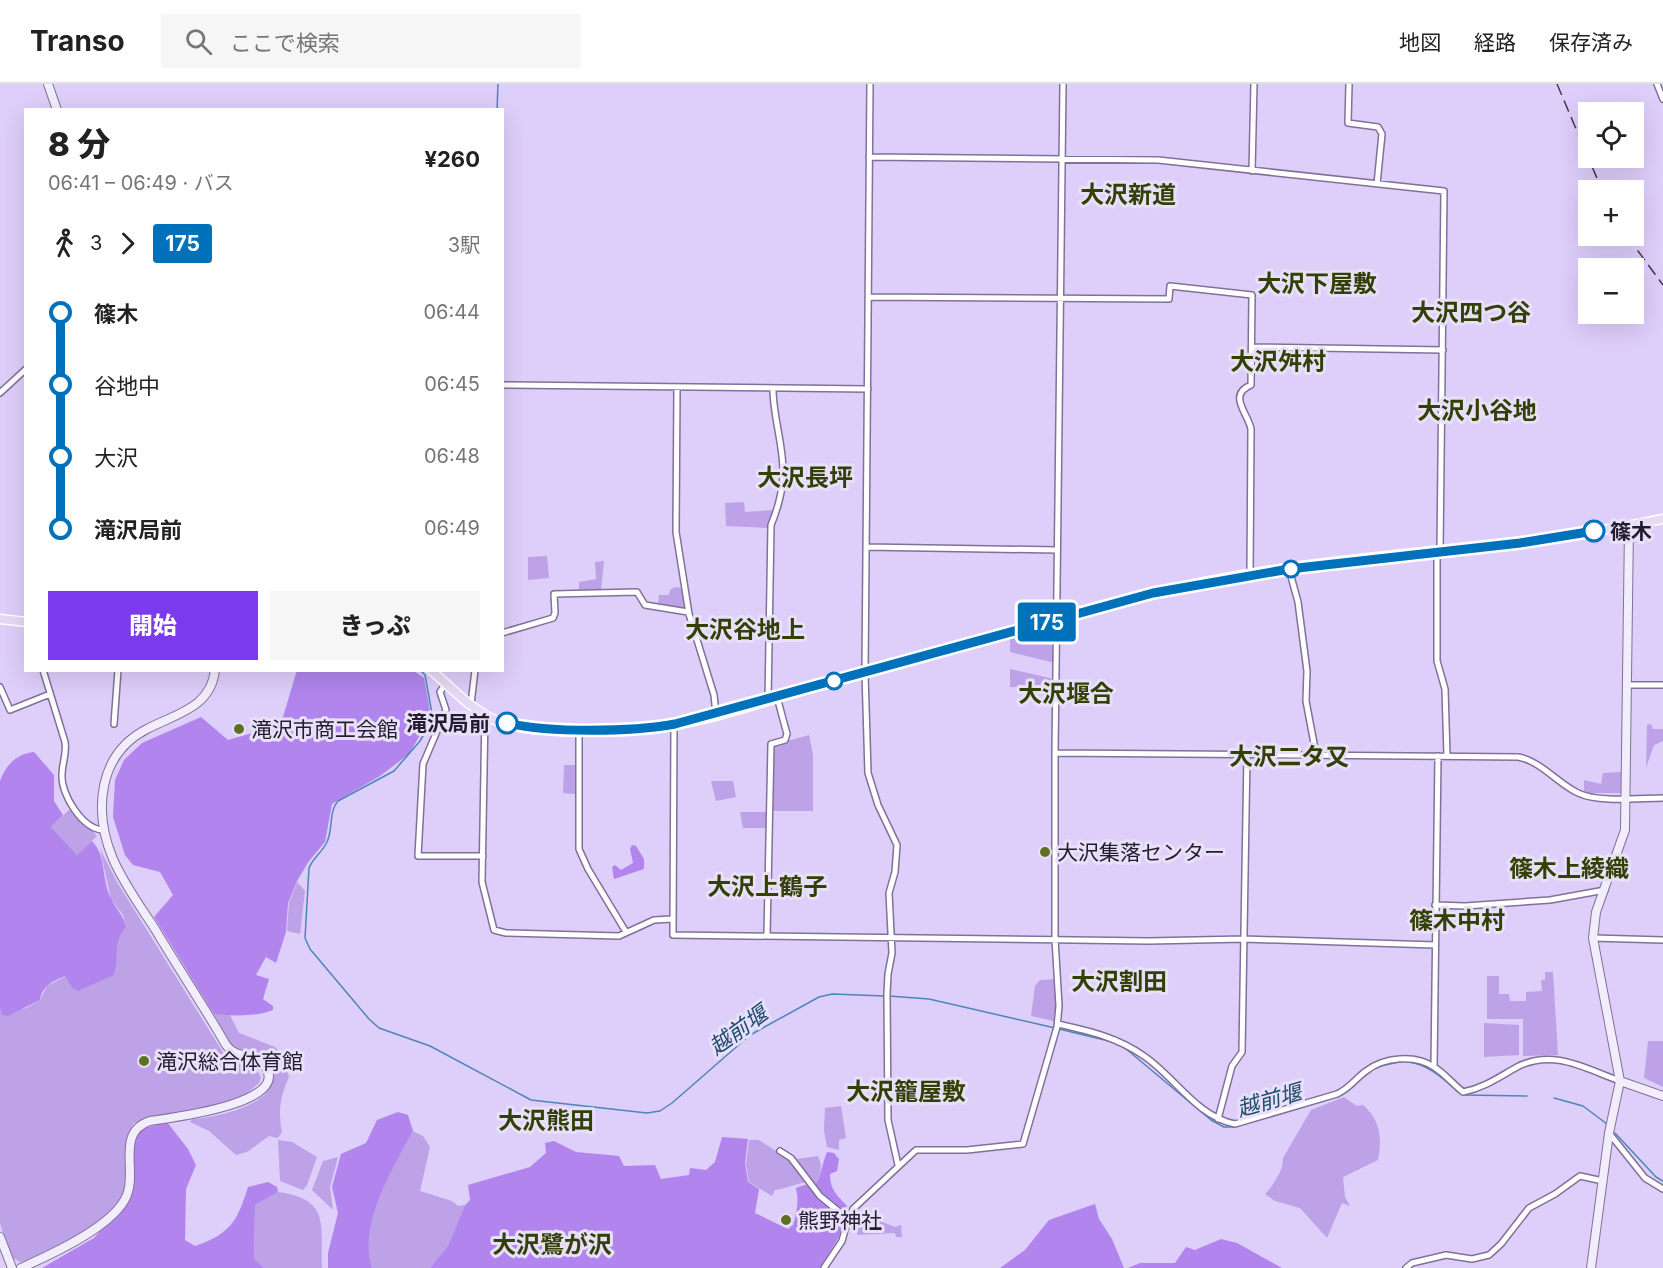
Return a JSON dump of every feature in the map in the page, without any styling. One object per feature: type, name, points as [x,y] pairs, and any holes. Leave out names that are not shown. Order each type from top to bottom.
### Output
[{"type":"main road","points":[[433,672],[485,714],[498,721],[518,726],[579,729],[635,728],[675,724],[1153,593],[1289,569],[1439,550],[1520,543],[1663,519]]},
{"type":"main road","points":[[0,619],[24,622]]},
{"type":"street","points":[[48,84],[56,108]]},
{"type":"street","points":[[870,84],[865,672],[868,773],[878,805],[897,845],[895,873],[889,893],[891,936],[887,996],[888,1120],[898,1165]]},
{"type":"street","points":[[824,1268],[842,1241],[853,1209],[916,1150],[967,1150],[1023,1143],[1057,1027],[1059,978],[1055,939],[1055,753],[1059,618],[1063,84]]},
{"type":"street","points":[[1252,171],[1254,84]]},
{"type":"street","points":[[1349,84],[1348,123],[1378,127],[1382,134],[1377,184]]},
{"type":"street","points":[[1657,84],[1663,99]]},
{"type":"street","points":[[870,156],[1158,160],[1444,191],[1437,661],[1445,689],[1447,756]]},
{"type":"street","points":[[868,297],[1169,299],[1170,286],[1252,295],[1251,385],[1241,391],[1239,397],[1240,408],[1250,422],[1251,429],[1250,575]]},
{"type":"street","points":[[1252,347],[1443,350]]},
{"type":"street","points":[[0,393],[24,371]]},
{"type":"street","points":[[504,385],[868,390]]},
{"type":"street","points":[[677,388],[676,532],[688,612],[714,695],[716,714]]},
{"type":"street","points":[[768,700],[771,525],[779,507],[779,493],[783,477],[773,412],[772,389]]},
{"type":"street","points":[[1591,1268],[1609,1133],[1620,1081],[1593,939],[1596,912],[1625,830],[1629,526]]},
{"type":"street","points":[[866,548],[1058,550]]},
{"type":"street","points":[[1289,569],[1298,602],[1307,671],[1306,701],[1316,754]]},
{"type":"street","points":[[504,632],[553,618],[554,594],[637,592],[645,605],[688,612]]},
{"type":"street","points":[[44,672],[66,750],[62,775],[65,794],[94,829],[104,830]]},
{"type":"street","points":[[114,724],[118,672]]},
{"type":"street","points":[[21,1268],[87,1233],[120,1206],[127,1194],[129,1148],[132,1135],[138,1126],[150,1121],[235,1104],[262,1090],[268,1081],[264,1064],[251,1058],[238,1056],[226,1045],[134,898],[113,858],[102,817],[103,786],[116,754],[130,738],[196,706],[214,681],[215,672]]},
{"type":"street","points":[[471,704],[475,672]]},
{"type":"street","points":[[446,683],[440,692],[446,710],[423,764],[420,777],[418,856],[483,856]]},
{"type":"street","points":[[1627,685],[1663,685]]},
{"type":"street","points":[[0,687],[10,710],[50,694]]},
{"type":"street","points":[[767,935],[771,744],[785,740],[787,734],[777,697]]},
{"type":"street","points":[[485,714],[482,882],[494,930],[506,933],[619,936],[654,920],[672,919]]},
{"type":"street","points":[[675,724],[673,935],[1149,941],[1244,939],[1435,945]]},
{"type":"street","points":[[579,729],[579,849],[588,869],[626,932]]},
{"type":"street","points":[[1055,753],[1524,758],[1580,794],[1589,797],[1663,798]]},
{"type":"street","points":[[1218,1119],[1232,1066],[1242,1052],[1247,754]]},
{"type":"street","points":[[1434,1066],[1438,756]]},
{"type":"street","points":[[1435,905],[1540,901],[1605,890]]},
{"type":"street","points":[[1593,939],[1663,940]]},
{"type":"street","points":[[1057,1027],[1108,1036],[1125,1043],[1147,1057],[1218,1119],[1236,1124],[1337,1094],[1350,1087],[1366,1071],[1385,1062],[1407,1059],[1434,1066],[1463,1092],[1478,1089],[1520,1065],[1548,1059],[1561,1059],[1663,1096]]},
{"type":"street","points":[[1609,1133],[1645,1178],[1663,1189]]},
{"type":"street","points":[[780,1151],[791,1158],[820,1196],[848,1219]]},
{"type":"street","points":[[1406,1268],[1412,1263],[1446,1255],[1472,1259],[1482,1258],[1501,1244],[1522,1215],[1535,1203],[1555,1194],[1580,1176],[1603,1181]]},
{"type":"street","points":[[1,1242],[12,1268]]},
{"type":"shaded area","points":[[744,502],[745,512],[773,510],[768,528],[726,526],[725,503]]},
{"type":"shaded area","points":[[547,556],[549,578],[528,580],[528,557]]},
{"type":"shaded area","points":[[604,561],[601,590],[579,590],[579,582],[596,579],[595,562]]},
{"type":"shaded area","points":[[675,587],[682,588],[684,609],[658,605],[659,595],[669,595],[670,590]]},
{"type":"shaded area","points":[[1027,631],[1055,637],[1055,663],[1010,652],[1010,636]]},
{"type":"shaded area","points":[[1010,669],[1054,679],[1054,688],[1010,687]]},
{"type":"shaded area","points":[[296,672],[415,672],[424,678],[431,716],[409,754],[380,776],[332,804],[325,842],[309,861],[288,903],[286,932],[276,963],[266,957],[256,975],[269,979],[263,999],[273,1006],[273,1010],[259,1014],[214,1014],[154,917],[173,895],[160,872],[133,865],[125,855],[113,817],[115,780],[124,760],[142,743],[201,717],[228,740],[263,730],[283,717]]},
{"type":"shaded area","points":[[1651,724],[1653,729],[1663,729],[1663,741],[1654,745],[1646,768],[1647,725]]},
{"type":"shaded area","points":[[809,735],[813,755],[813,811],[773,811],[773,745]]},
{"type":"shaded area","points":[[34,752],[54,775],[54,801],[63,815],[51,827],[77,855],[92,841],[97,847],[108,891],[126,927],[117,946],[114,975],[78,991],[72,988],[65,976],[52,982],[41,995],[40,1000],[8,1016],[1,1014],[0,1007],[0,781],[12,761]]},
{"type":"shaded area","points":[[564,765],[576,765],[575,794],[563,793]]},
{"type":"shaded area","points":[[1621,772],[1622,793],[1584,793],[1584,780],[1601,784],[1603,773]]},
{"type":"shaded area","points":[[711,781],[733,781],[736,797],[716,801]]},
{"type":"shaded area","points":[[71,808],[97,836],[77,855],[51,827]]},
{"type":"shaded area","points":[[740,812],[767,812],[766,828],[743,828]]},
{"type":"shaded area","points":[[632,845],[636,846],[644,859],[644,869],[614,879],[612,867],[615,865],[621,870],[633,863],[630,849]]},
{"type":"shaded area","points":[[100,849],[117,882],[227,1059],[246,1064],[258,1072],[261,1077],[259,1083],[235,1104],[134,1123],[127,1142],[127,1177],[123,1193],[115,1207],[90,1229],[29,1260],[20,1262],[10,1256],[0,1223],[0,1007],[1,1014],[26,1008],[40,1000],[47,986],[66,976],[72,988],[114,975],[117,946],[126,927],[123,915],[111,899]]},
{"type":"shaded area","points":[[297,882],[305,891],[300,934],[287,931],[289,903]]},
{"type":"shaded area","points":[[1545,972],[1553,972],[1558,1055],[1523,1056],[1523,1019],[1487,1019],[1487,976],[1499,976],[1499,994],[1509,994],[1510,1001],[1526,1001],[1526,992],[1542,991],[1541,980],[1545,980]]},
{"type":"shaded area","points":[[1056,979],[1058,988],[1054,1021],[1031,1016],[1035,986],[1040,980]]},
{"type":"shaded area","points":[[214,1014],[230,1015],[239,1033],[275,1047],[280,1052],[289,1077],[282,1098],[280,1117],[282,1132],[278,1138],[269,1136],[247,1152],[236,1155],[209,1131],[190,1122],[192,1119],[216,1116],[246,1106],[269,1090],[273,1079],[267,1061],[234,1047]]},
{"type":"shaded area","points":[[1484,1023],[1519,1025],[1519,1055],[1484,1057]]},
{"type":"shaded area","points":[[1648,1041],[1663,1041],[1663,1087],[1644,1078]]},
{"type":"shaded area","points":[[1344,1097],[1357,1106],[1363,1105],[1374,1117],[1380,1137],[1379,1152],[1378,1160],[1343,1177],[1345,1197],[1350,1206],[1342,1203],[1327,1238],[1300,1208],[1275,1201],[1265,1194],[1277,1177],[1283,1158],[1311,1110]]},
{"type":"shaded area","points":[[841,1106],[846,1138],[839,1140],[839,1150],[827,1147],[824,1130],[825,1108]]},
{"type":"shaded area","points":[[398,1112],[408,1115],[413,1131],[388,1179],[374,1216],[369,1251],[372,1268],[328,1268],[328,1253],[338,1213],[332,1187],[341,1154],[366,1143],[377,1120]]},
{"type":"shaded area","points":[[167,1122],[188,1149],[196,1165],[186,1189],[185,1240],[195,1246],[216,1237],[230,1225],[236,1218],[248,1187],[268,1182],[277,1187],[278,1192],[255,1205],[254,1259],[264,1268],[42,1268],[94,1238],[133,1193],[133,1146],[141,1129]]},
{"type":"shaded area","points":[[413,1131],[423,1136],[430,1147],[420,1191],[452,1201],[458,1206],[465,1205],[448,1246],[430,1268],[372,1268],[369,1251],[374,1216],[388,1179]]},
{"type":"shaded area","points":[[722,1137],[748,1139],[745,1163],[748,1182],[759,1189],[755,1213],[788,1229],[793,1225],[796,1211],[796,1188],[815,1185],[827,1152],[834,1153],[839,1159],[837,1171],[830,1174],[830,1180],[835,1192],[847,1206],[839,1237],[820,1268],[430,1268],[448,1246],[465,1205],[470,1200],[468,1185],[530,1167],[546,1153],[545,1143],[554,1141],[576,1152],[619,1156],[624,1166],[655,1165],[661,1179],[689,1175],[690,1168],[706,1170],[715,1162]]},
{"type":"shaded area","points":[[278,1140],[292,1142],[317,1157],[303,1190],[280,1181]]},
{"type":"shaded area","points":[[749,1140],[759,1140],[790,1160],[818,1156],[821,1167],[817,1181],[815,1184],[800,1183],[775,1190],[772,1196],[749,1182],[746,1164]]},
{"type":"shaded area","points":[[338,1157],[330,1187],[333,1210],[312,1190],[323,1161]]},
{"type":"shaded area","points":[[278,1192],[307,1201],[315,1208],[320,1217],[322,1268],[264,1268],[254,1259],[255,1205]]},
{"type":"shaded area","points":[[1095,1204],[1099,1219],[1112,1239],[1124,1268],[1000,1268],[1025,1250],[1049,1220]]},
{"type":"shaded area","points":[[880,1221],[895,1227],[901,1225],[902,1237],[896,1237],[895,1233],[857,1235],[857,1224]]},
{"type":"shaded area","points":[[1221,1239],[1237,1243],[1282,1268],[1128,1268],[1140,1263],[1175,1263],[1186,1247],[1195,1250]]},
{"type":"waterway","name":"越前堰","points":[[497,108],[498,84]]},
{"type":"waterway","name":"越前堰","points":[[422,672],[425,675],[433,719],[420,741],[394,771],[338,801],[333,810],[328,839],[309,868],[305,938],[310,949],[379,1028],[430,1046],[531,1100],[647,1113],[660,1111],[672,1103],[750,1035],[819,997],[832,994],[884,996]]},
{"type":"waterway","name":"越前堰","points":[[889,996],[929,999],[1055,1028]]},
{"type":"waterway","name":"越前堰","points":[[1059,1029],[1113,1042]]},
{"type":"waterway","name":"越前堰","points":[[1125,1048],[1211,1120],[1224,1127],[1235,1127],[1302,1107]]},
{"type":"waterway","name":"越前堰","points":[[1380,1066],[1404,1061]]},
{"type":"waterway","name":"越前堰","points":[[1409,1062],[1424,1066],[1460,1093]]},
{"type":"waterway","name":"越前堰","points":[[1346,1091],[1375,1068]]},
{"type":"waterway","name":"越前堰","points":[[1465,1095],[1527,1096]]},
{"type":"waterway","points":[[1554,1098],[1583,1106],[1607,1124]]},
{"type":"waterway","name":"越前堰","points":[[1615,1133],[1656,1177],[1663,1181]]},
{"type":"railway","points":[[1557,84],[1598,180]]},
{"type":"railway","points":[[1634,246],[1663,285]]},
{"type":"bus line","name":"175","points":[[507,723],[518,726],[579,729],[645,728],[675,724],[1153,593],[1289,569],[1440,550],[1520,543],[1594,531]]},
{"type":"place","name":"篠木","points":[[1594,531]]},
{"type":"place","name":"滝沢局前","points":[[507,723]]},
{"type":"place","name":"滝沢市商工会館","points":[[239,729]]},
{"type":"place","name":"大沢集落センター","points":[[1045,852]]},
{"type":"place","name":"滝沢総合体育館","points":[[144,1061]]},
{"type":"place","name":"熊野神社","points":[[786,1220]]},
{"type":"district","name":"大沢新道","points":[[1128,194]]},
{"type":"district","name":"大沢下屋敷","points":[[1317,283]]},
{"type":"district","name":"大沢四つ谷","points":[[1471,312]]},
{"type":"district","name":"大沢舛村","points":[[1278,361]]},
{"type":"district","name":"大沢小谷地","points":[[1477,410]]},
{"type":"district","name":"大沢長坪","points":[[805,477]]},
{"type":"district","name":"大沢谷地上","points":[[745,629]]},
{"type":"district","name":"大沢堰合","points":[[1066,693]]},
{"type":"district","name":"大沢二タ又","points":[[1289,756]]},
{"type":"district","name":"篠木上綾織","points":[[1569,868]]},
{"type":"district","name":"大沢上鶴子","points":[[767,886]]},
{"type":"district","name":"篠木中村","points":[[1457,920]]},
{"type":"district","name":"大沢割田","points":[[1119,981]]},
{"type":"district","name":"大沢籠屋敷","points":[[906,1091]]},
{"type":"district","name":"大沢熊田","points":[[546,1120]]},
{"type":"district","name":"大沢鷺が沢","points":[[552,1244]]}]
